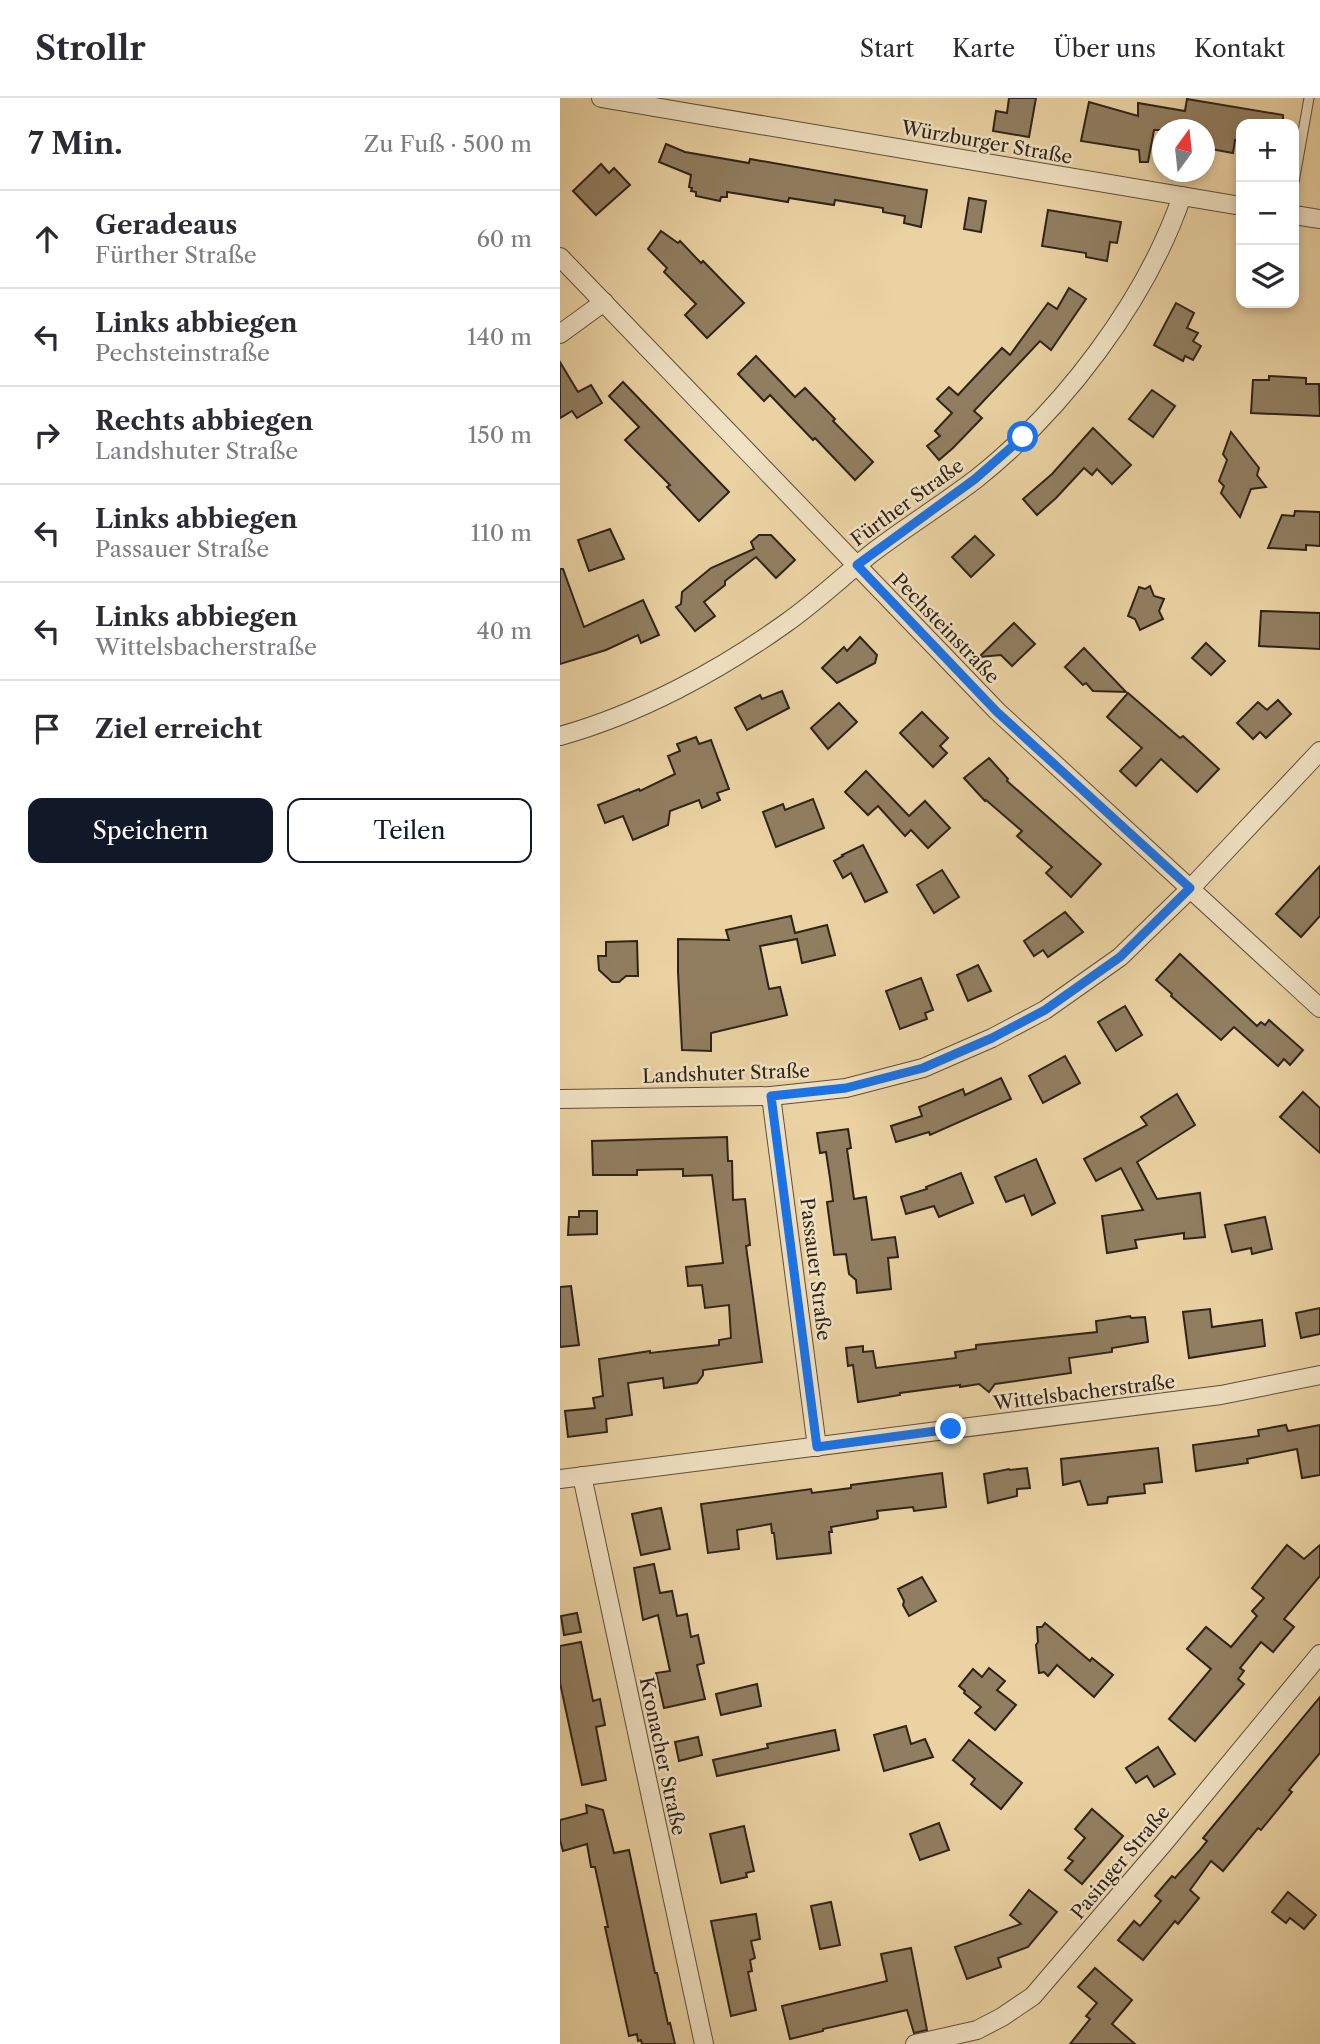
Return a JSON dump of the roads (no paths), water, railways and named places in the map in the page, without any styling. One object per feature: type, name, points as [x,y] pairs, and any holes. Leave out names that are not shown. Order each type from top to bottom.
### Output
[{"type":"street","name":"Würzburger Straße","points":[[601,98],[1236,205]]},
{"type":"street","name":"Fürther Straße","points":[[560,736],[593,726],[664,695],[743,652],[788,622],[857,565],[975,479],[1023,437],[1073,383],[1117,324],[1174,221],[1182,196]]},
{"type":"street","points":[[1299,216],[1320,219]]},
{"type":"street","name":"Pechsteinstraße","points":[[560,257],[997,712],[1320,1008]]},
{"type":"street","points":[[560,334],[604,302]]},
{"type":"street","name":"Landshuter Straße","points":[[560,1099],[771,1096],[846,1088],[923,1068],[992,1038],[1045,1010],[1120,957],[1190,888],[1320,751]]},
{"type":"street","name":"Passauer Straße","points":[[771,1096],[817,1447]]},
{"type":"street","name":"Wittelsbacherstraße","points":[[560,1479],[1221,1395],[1320,1375]]},
{"type":"street","name":"Kronacher Straße","points":[[582,1476],[704,2044]]},
{"type":"street","name":"Pasinger Straße","points":[[915,2044],[977,2030],[1002,2018],[1033,1996],[1320,1654]]},
{"type":"lane","points":[[1299,152],[1308,98]]}]
